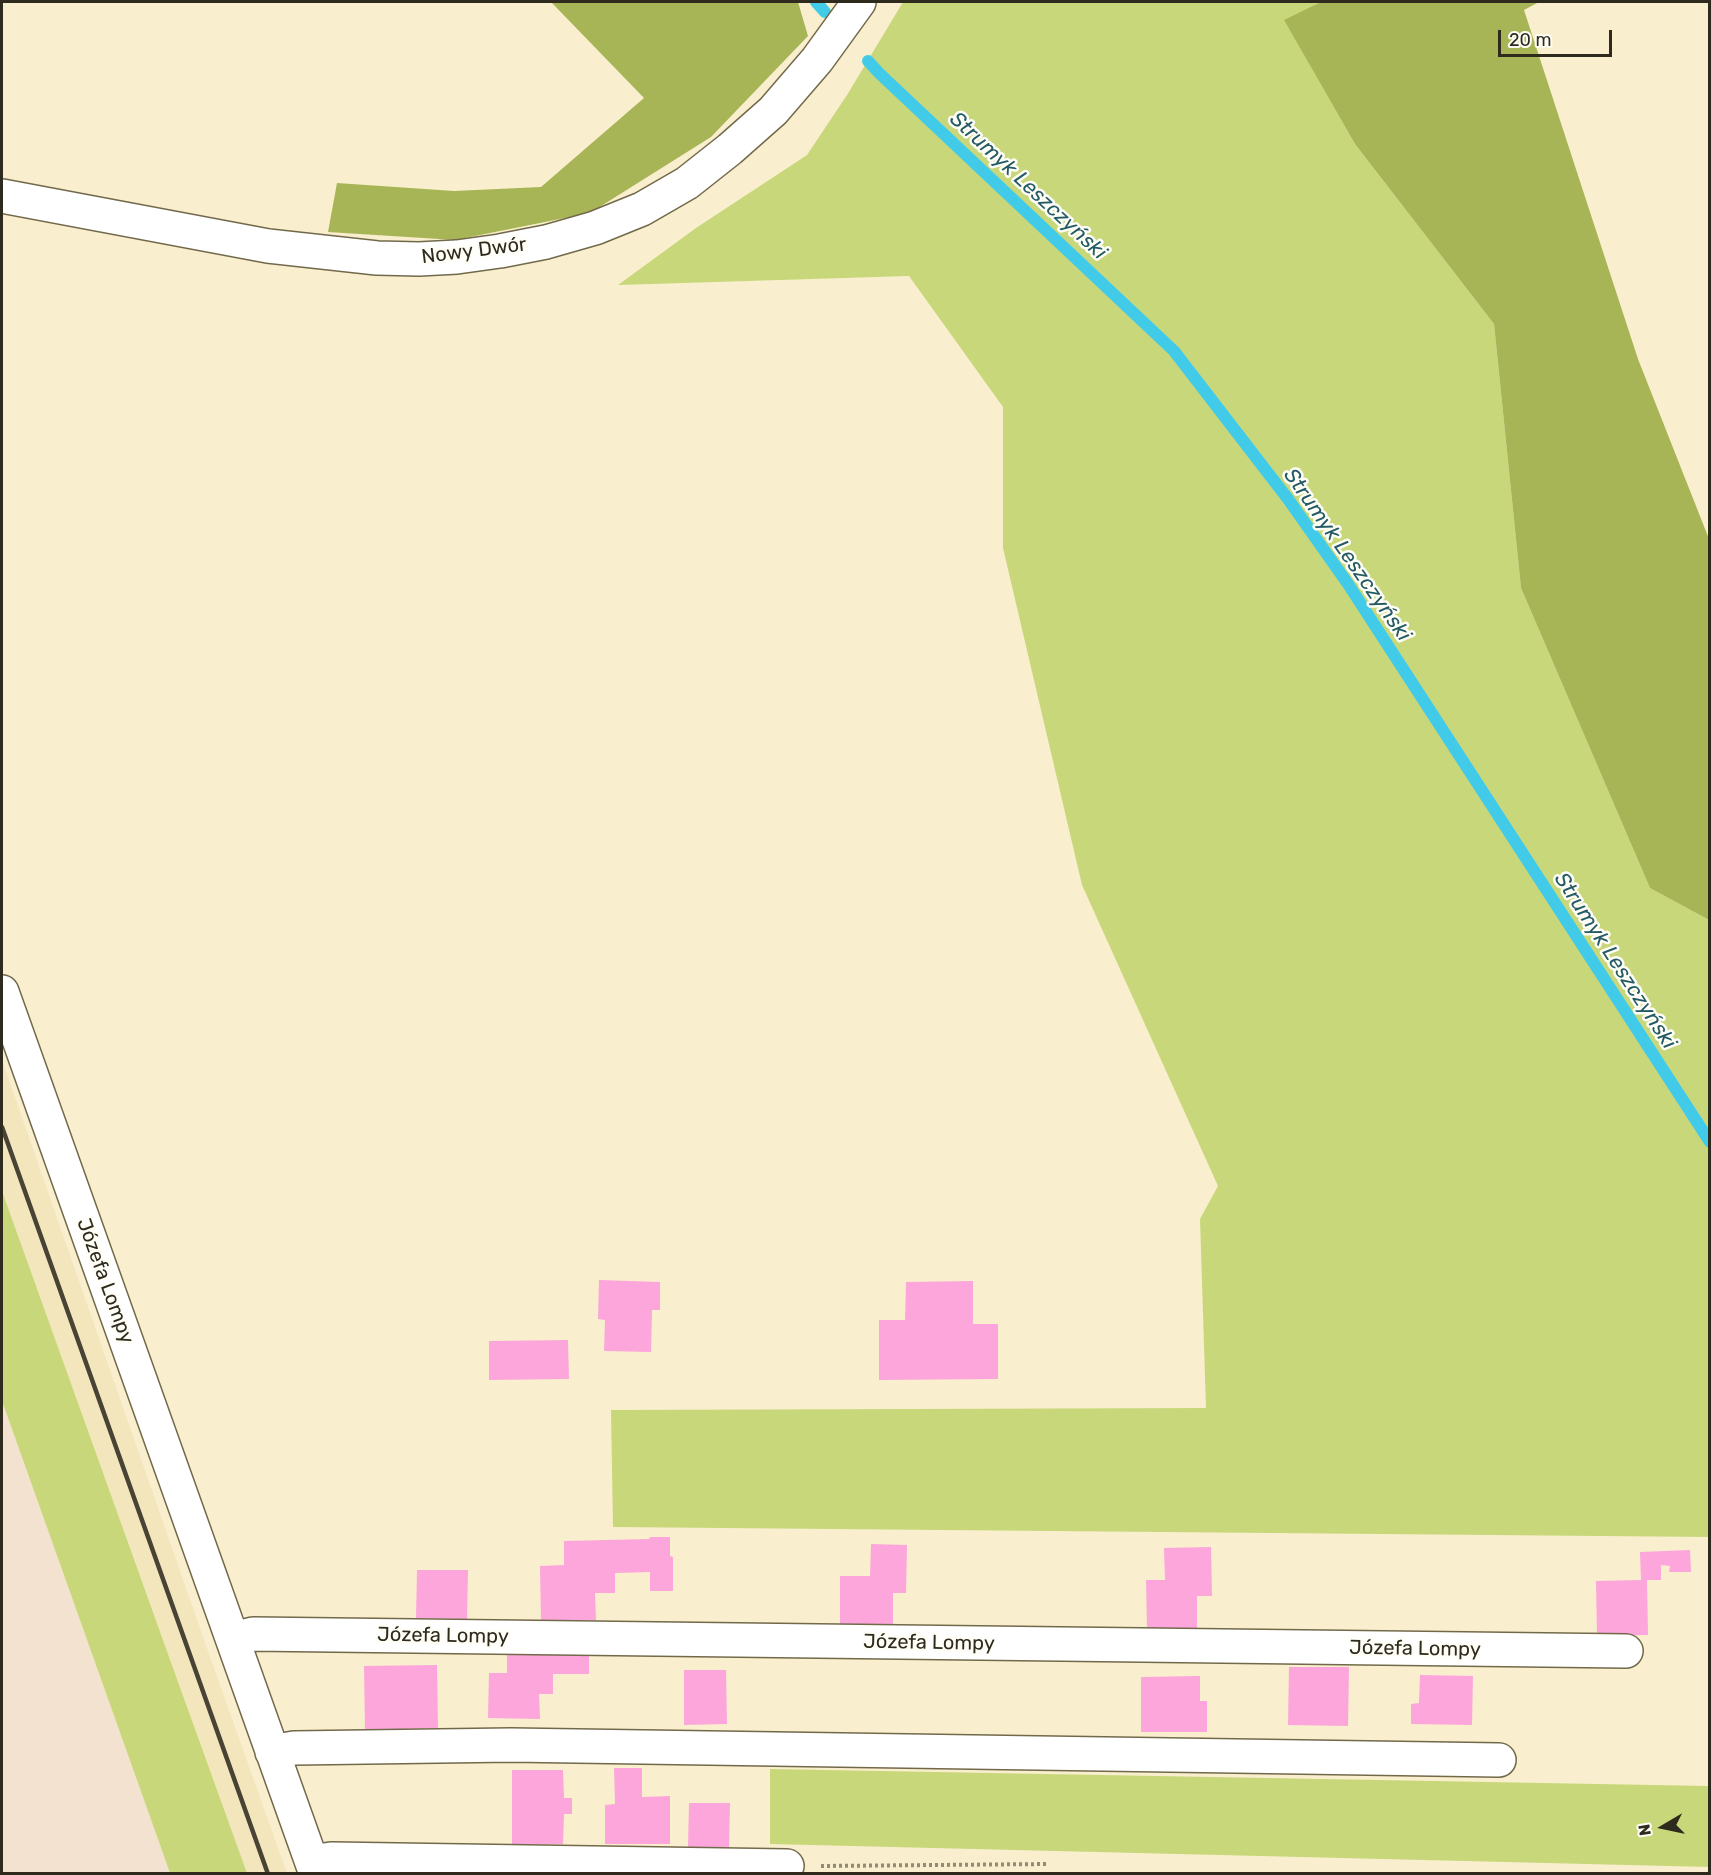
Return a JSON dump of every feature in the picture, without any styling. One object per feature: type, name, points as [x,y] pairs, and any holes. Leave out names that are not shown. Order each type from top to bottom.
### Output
[{"type":"street","name":"Nowy Dwór","points":[[2,196],[268,246],[377,258],[457,257],[546,242],[596,228],[642,209],[687,183],[773,111],[817,60],[859,2]]},
{"type":"street","name":"Józefa Lompy","points":[[2,992],[314,1868],[331,1859],[788,1866]]},
{"type":"street","name":"Józefa Lompy","points":[[233,1639],[253,1634],[1626,1651]]},
{"type":"street","points":[[272,1752],[294,1748],[511,1745],[1500,1760]]},
{"type":"path","points":[[788,1866],[1049,1864]]},
{"type":"shaded area","points":[[2,1060],[287,1873],[247,1873],[2,1191]]},
{"type":"shaded area","points":[[2,1401],[170,1873],[2,1873]]},
{"type":"green space","points":[[551,2],[798,2],[808,36],[711,137],[590,213],[455,240],[328,232],[337,183],[454,191],[541,187],[644,98]]},
{"type":"green space","points":[[903,2],[1321,2],[1285,21],[1355,144],[1494,324],[1521,588],[1650,888],[1709,920],[1709,1537],[613,1527],[611,1410],[1206,1408],[1200,1219],[1218,1186],[1082,885],[1003,548],[1003,407],[909,276],[618,285],[696,228],[807,155],[847,95]]},
{"type":"green space","points":[[1321,2],[1539,2],[1524,10],[1638,359],[1709,539],[1709,920],[1650,888],[1521,588],[1494,324],[1355,144],[1284,20]]},
{"type":"green space","points":[[2,1191],[247,1873],[170,1873],[2,1401]]},
{"type":"green space","points":[[770,1769],[1709,1786],[1709,1867],[770,1844]]},
{"type":"building","points":[[599,1280],[660,1282],[660,1310],[652,1310],[651,1352],[604,1351],[605,1320],[598,1319]]},
{"type":"building","points":[[973,1281],[973,1324],[998,1324],[998,1379],[879,1380],[879,1320],[905,1320],[906,1282]]},
{"type":"building","points":[[568,1340],[569,1379],[489,1380],[489,1341]]},
{"type":"building","points":[[650,1537],[670,1537],[670,1556],[673,1557],[673,1591],[650,1591],[650,1572],[615,1573],[615,1593],[595,1593],[596,1620],[541,1621],[540,1566],[564,1565],[564,1541],[649,1539]]},
{"type":"building","points":[[871,1544],[907,1545],[906,1593],[893,1593],[893,1630],[840,1629],[840,1576],[870,1576]]},
{"type":"building","points":[[1211,1547],[1212,1596],[1197,1596],[1197,1630],[1147,1631],[1146,1580],[1165,1580],[1164,1548]]},
{"type":"building","points":[[1690,1550],[1691,1572],[1669,1572],[1670,1566],[1661,1565],[1661,1580],[1647,1580],[1648,1635],[1597,1636],[1596,1581],[1641,1580],[1640,1552]]},
{"type":"building","points":[[417,1570],[468,1570],[467,1619],[416,1618]]},
{"type":"building","points":[[507,1650],[589,1651],[589,1674],[553,1674],[553,1694],[539,1694],[540,1719],[488,1718],[489,1673],[507,1673]]},
{"type":"building","points":[[437,1665],[438,1728],[365,1730],[364,1666]]},
{"type":"building","points":[[1289,1667],[1349,1667],[1348,1726],[1288,1725]]},
{"type":"building","points":[[684,1670],[726,1670],[727,1724],[684,1725]]},
{"type":"building","points":[[1420,1675],[1473,1676],[1472,1725],[1411,1724],[1411,1704],[1419,1703]]},
{"type":"building","points":[[1200,1676],[1200,1701],[1207,1701],[1207,1732],[1141,1732],[1141,1677]]},
{"type":"building","points":[[614,1768],[642,1768],[642,1797],[670,1796],[670,1844],[605,1844],[605,1805],[615,1804]]},
{"type":"building","points":[[512,1770],[563,1770],[564,1798],[572,1798],[572,1814],[564,1814],[563,1844],[512,1845]]},
{"type":"building","points":[[689,1803],[730,1803],[729,1848],[688,1847]]},
{"type":"waterway","name":"Strumyk Leszczyński","points":[[816,2],[825,12]]},
{"type":"waterway","name":"Strumyk Leszczyński","points":[[868,61],[1174,351],[1288,499],[1348,584],[1710,1142]]},
{"type":"railway","points":[[2,1127],[268,1874]]}]
